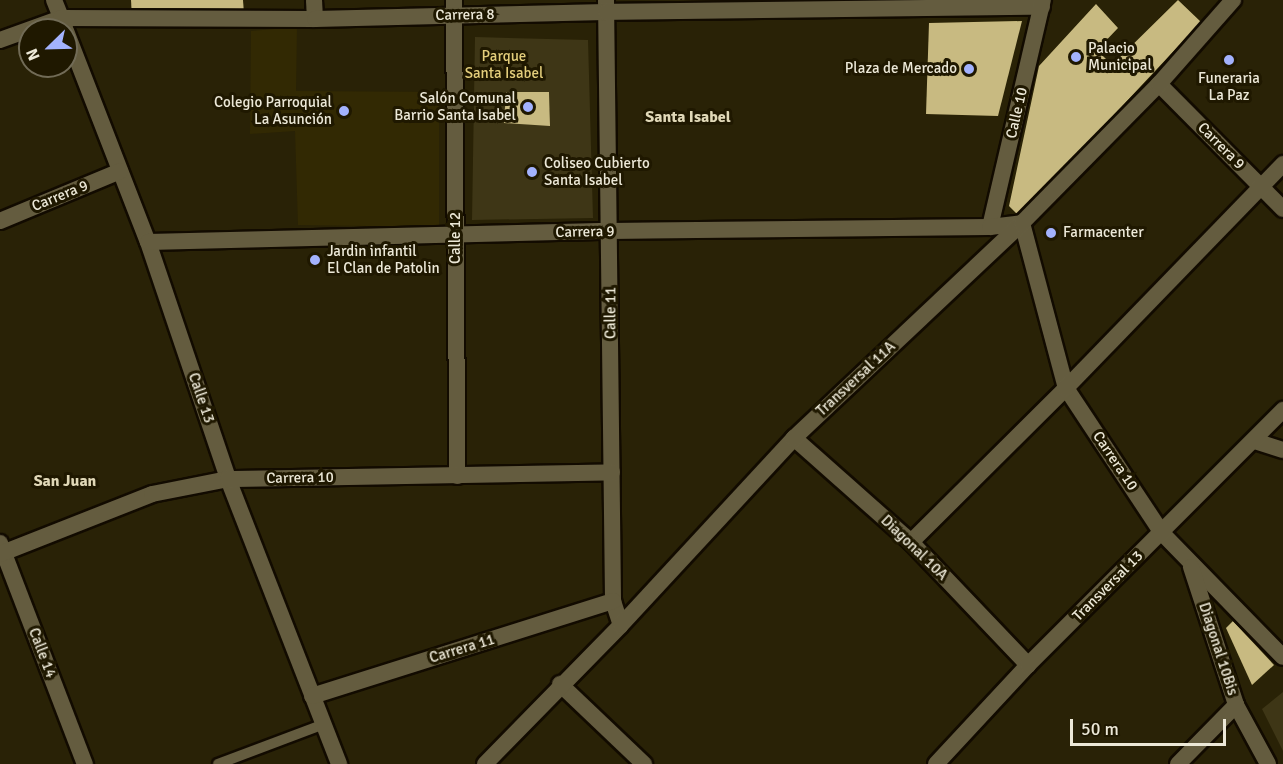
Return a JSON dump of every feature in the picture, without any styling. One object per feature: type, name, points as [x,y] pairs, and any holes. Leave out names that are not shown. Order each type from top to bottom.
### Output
[{"type":"street","name":"Calle 13","points":[[54,0],[61,18]]},
{"type":"street","points":[[314,0],[315,19]]},
{"type":"street","name":"Transversal 11A","points":[[485,764],[560,684],[621,625],[794,438],[1022,223],[1159,84],[1233,0]]},
{"type":"street","name":"Carrera 8","points":[[78,26],[315,19],[454,8],[1043,4]]},
{"type":"street","name":"Calle 10","points":[[990,227],[1043,4]]},
{"type":"street","name":"Calle 11","points":[[606,6],[613,601],[621,625]]},
{"type":"street","name":"Calle 12","points":[[454,8],[458,476]]},
{"type":"street","name":"Carrera 8","points":[[0,40],[18,36]]},
{"type":"street","name":"Calle 13","points":[[78,62],[148,242],[228,479],[339,764]]},
{"type":"street","name":"Carrera 9","points":[[1159,84],[1283,209]]},
{"type":"street","points":[[911,542],[1066,388],[1283,164]]},
{"type":"street","name":"Carrera 9","points":[[0,221],[120,171]]},
{"type":"street","name":"Carrera 9","points":[[148,242],[610,231],[990,227],[1022,223]]},
{"type":"street","name":"Carrera 10","points":[[1022,223],[1066,388],[1162,532],[1189,563],[1283,657]]},
{"type":"street","name":"Transversal 13","points":[[936,764],[1028,665],[1283,410]]},
{"type":"street","name":"Diagonal 10A","points":[[794,438],[911,542],[1028,665]]},
{"type":"street","points":[[1254,441],[1283,450]]},
{"type":"street","name":"Carrera 10","points":[[1,550],[152,494],[228,479],[612,472]]},
{"type":"street","name":"Calle 14","points":[[1,550],[85,764]]},
{"type":"street","name":"Diagonal 10Bis","points":[[1189,563],[1236,705],[1268,764]]},
{"type":"street","name":"Carrera 11","points":[[312,696],[613,601]]},
{"type":"street","points":[[560,684],[644,764]]},
{"type":"street","points":[[1178,764],[1236,705]]},
{"type":"lane","points":[[218,764],[322,725]]},
{"type":"shaded area","name":"Colegio Parroquial La Asunción","points":[[297,27],[296,91],[439,92],[439,227],[298,225],[295,131],[250,134],[251,31]]},
{"type":"green space","name":"Parque Santa Isabel","points":[[475,37],[588,40],[593,218],[472,220]],"holes":[[[506,92],[549,92],[550,125],[505,123]]]},
{"type":"green space","points":[[1283,692],[1283,751],[1262,709]]},
{"type":"building","points":[[131,0],[243,0],[244,14],[132,18]]},
{"type":"building","points":[[1178,0],[1201,22],[1019,216],[1009,206],[1039,66],[1096,4],[1118,28],[1097,50],[1112,65]]},
{"type":"building","name":"Plaza de Mercado","points":[[1022,21],[998,116],[926,114],[929,23]]},
{"type":"building","name":"Salón Comunal Barrio Santa Isabel","points":[[506,92],[549,92],[550,126],[504,123]]},
{"type":"building","points":[[1233,621],[1274,665],[1252,685],[1226,628]]},
{"type":"place","name":"Palacio Municipal","points":[[1076,57]]},
{"type":"place","name":"Funeraria La Paz","points":[[1229,60]]},
{"type":"place","name":"Plaza de Mercado","points":[[969,69]]},
{"type":"place","name":"Salón Comunal Barrio Santa Isabel","points":[[528,107]]},
{"type":"place","name":"Colegio Parroquial La Asunción","points":[[344,111]]},
{"type":"place","name":"Coliseo Cubierto Santa Isabel","points":[[532,172]]},
{"type":"place","name":"Farmacenter","points":[[1051,233]]},
{"type":"place","name":"Jardin infantil El Clan de Patolin","points":[[315,260]]},
{"type":"district","name":"Santa Isabel","points":[[688,117]]},
{"type":"district","name":"San Juan","points":[[65,481]]}]
